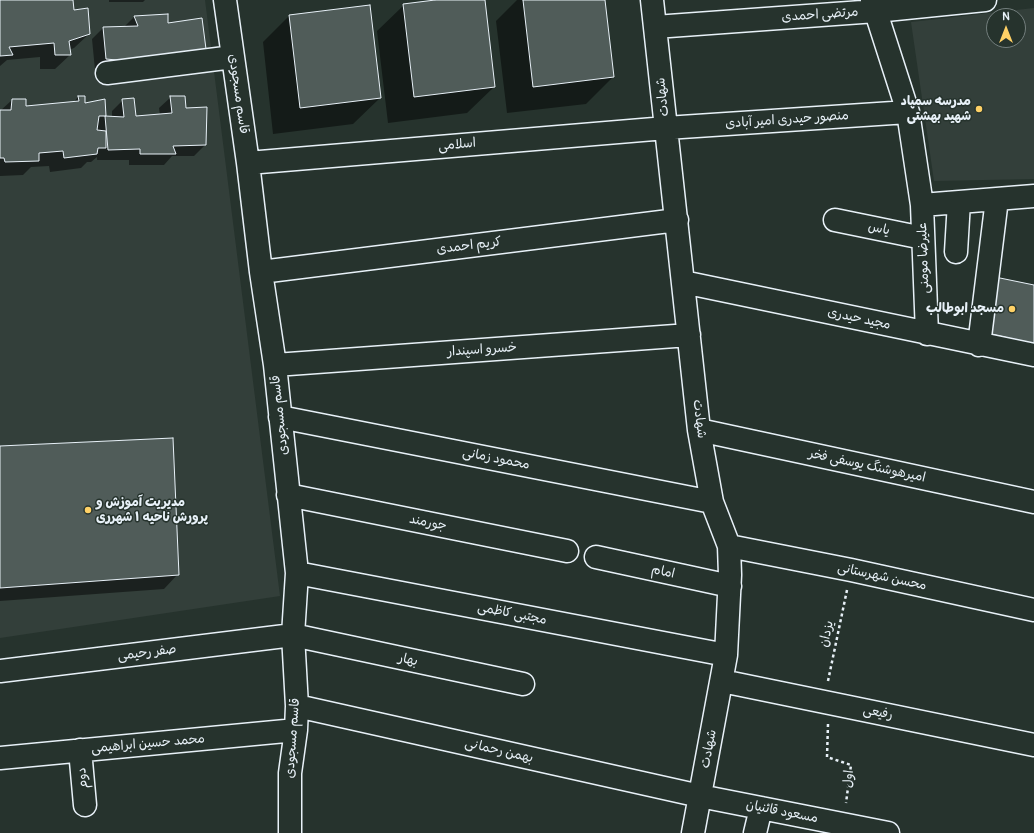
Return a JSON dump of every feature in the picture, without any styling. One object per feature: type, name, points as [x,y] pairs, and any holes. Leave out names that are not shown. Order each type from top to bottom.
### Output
[{"type":"street","name":"قاسم مسجودی","points":[[224,0],[275,364],[297,572],[294,635],[297,706],[296,730],[290,773],[290,833]]},
{"type":"street","name":"شهادت","points":[[652,0],[699,430],[712,502],[729,546],[730,586],[726,655],[693,833]]},
{"type":"street","name":"مرتضی احمدی","points":[[655,27],[874,6],[984,0]]},
{"type":"street","name":"علیرضا مومنی","points":[[874,6],[908,112],[922,205],[927,334]]},
{"type":"street","points":[[108,73],[233,57]]},
{"type":"street","name":"منصور حیدری امیر آبادی","points":[[666,128],[908,112]]},
{"type":"street","name":"اسلامی","points":[[248,163],[666,128]]},
{"type":"street","name":"علیرضا مومنی","points":[[922,205],[1034,196]]},
{"type":"street","points":[[979,345],[997,199]]},
{"type":"street","points":[[956,252],[959,202]]},
{"type":"street","name":"کریم احمدی","points":[[261,272],[676,220]]},
{"type":"street","name":"یاس","points":[[835,220],[923,238]]},
{"type":"street","name":"مجید حیدری","points":[[683,282],[979,345],[1034,355]]},
{"type":"street","name":"خسرو اسپندار","points":[[275,364],[689,335]]},
{"type":"street","name":"محمود زمانی","points":[[280,417],[712,502]]},
{"type":"street","name":"امیرهوشنگ یوسفی فخر","points":[[699,430],[1034,502]]},
{"type":"street","name":"جورمند","points":[[288,495],[567,551]]},
{"type":"street","name":"محسن شهرستانی","points":[[729,546],[851,570],[1034,610]]},
{"type":"street","name":"امام","points":[[596,557],[730,586]]},
{"type":"street","name":"مجتبی کاظمی","points":[[297,572],[726,655]]},
{"type":"street","name":"صفر رحیمی","points":[[0,671],[294,635]]},
{"type":"street","name":"بهار","points":[[294,635],[523,684]]},
{"type":"street","name":"رفیعی","points":[[722,681],[1034,745]]},
{"type":"street","name":"بهمن رحمانی","points":[[297,706],[700,796]]},
{"type":"street","name":"محمد حسین ابراهیمی","points":[[0,758],[296,730]]},
{"type":"street","name":"دوم","points":[[80,750],[86,805]]},
{"type":"street","name":"مسعود قائنیان","points":[[700,796],[888,833]]},
{"type":"street","points":[[755,833],[761,808]]},
{"type":"path","name":"یزدان","points":[[826,703],[851,570]]},
{"type":"path","name":"اول","points":[[826,703],[827,757],[851,765],[844,824]]},
{"type":"shaded area","points":[[0,0],[205,0],[280,596],[0,638]]},
{"type":"shaded area","name":"مدرسه سمپاد شهید بهشتی","points":[[1034,8],[1034,179],[934,181],[911,22],[986,13],[986,48],[1026,48],[1026,9]]},
{"type":"building","points":[[0,0],[73,0],[74,10],[88,8],[90,34],[69,41],[71,55],[55,55],[54,43],[9,47],[13,55],[0,56]]},
{"type":"building","points":[[435,0],[485,0],[495,87],[414,97],[403,4]]},
{"type":"building","points":[[523,0],[605,0],[614,77],[533,87]]},
{"type":"building","points":[[370,5],[381,98],[300,108],[289,15]]},
{"type":"building","points":[[168,14],[168,23],[202,18],[206,49],[186,54],[127,61],[106,59],[103,27],[138,26],[134,16]]},
{"type":"building","points":[[78,96],[85,96],[85,103],[105,99],[106,116],[99,116],[97,130],[106,131],[106,148],[98,148],[97,154],[64,158],[63,151],[39,153],[39,161],[5,162],[4,158],[0,158],[0,110],[11,110],[12,99],[26,99],[26,106],[79,101]]},
{"type":"building","points":[[170,96],[185,96],[186,108],[207,107],[206,145],[173,146],[176,154],[140,154],[140,149],[108,150],[105,116],[124,117],[122,99],[134,98],[136,116],[172,113]]},
{"type":"building","name":"مسجد ابوطالب","points":[[995,277],[1034,285],[1034,344],[987,333]]},
{"type":"building","name":"مدیریت آموزش و پرورش ناحیه ۱ شهرری","points":[[173,438],[179,575],[0,588],[0,446]]},
{"type":"place","name":"مدرسه سمپاد شهید بهشتی","points":[[979,109]]},
{"type":"place","name":"مسجد ابوطالب","points":[[1012,309]]},
{"type":"place","name":"مدیریت آموزش و پرورش ناحیه ۱ شهرری","points":[[88,510]]}]
